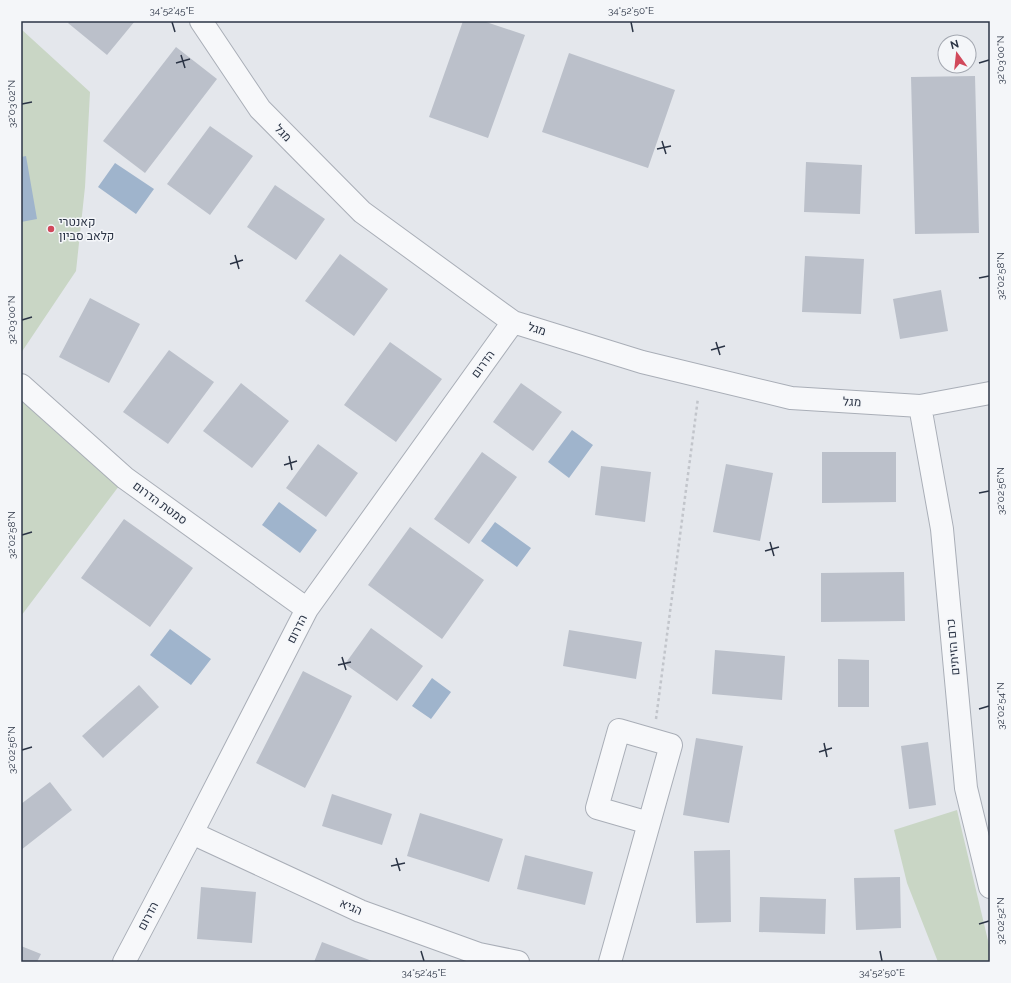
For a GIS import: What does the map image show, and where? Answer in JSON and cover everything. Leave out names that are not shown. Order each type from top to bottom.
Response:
[{"type":"street","name":"מגל","points":[[201,21],[260,109],[362,212],[513,322],[642,362],[791,398],[920,406],[990,393]]},
{"type":"street","name":"הדרום","points":[[124,962],[307,609],[513,322]]},
{"type":"street","name":"סמטת הדרום","points":[[21,385],[125,478],[307,609]]},
{"type":"street","name":"כרם הזיתים","points":[[920,406],[942,529],[966,788],[990,887]]},
{"type":"street","points":[[610,962],[671,745],[619,730],[597,808],[649,823]]},
{"type":"street","name":"הגיא","points":[[192,833],[360,911],[479,954],[518,962]]},
{"type":"path","points":[[653,740],[700,376]]},
{"type":"green space","name":"קאנטרי קלאב סביון","points":[[21,29],[90,92],[85,187],[76,271],[21,353]]},
{"type":"green space","points":[[21,385],[125,478],[21,616]]},
{"type":"green space","points":[[957,810],[990,949],[990,962],[938,962],[907,883],[894,830]]},
{"type":"water","points":[[26,156],[37,219],[21,222],[21,157]]},
{"type":"water","points":[[115,163],[154,189],[136,214],[98,187]]},
{"type":"water","points":[[572,430],[593,445],[569,478],[548,462]]},
{"type":"water","points":[[279,502],[317,530],[300,553],[262,525]]},
{"type":"water","points":[[495,522],[531,548],[517,567],[481,541]]},
{"type":"water","points":[[170,629],[211,659],[191,685],[150,655]]},
{"type":"water","points":[[432,678],[451,692],[431,719],[412,706]]},
{"type":"building","points":[[70,21],[135,21],[107,55],[68,23]]},
{"type":"building","points":[[463,21],[483,21],[525,35],[488,138],[429,117]]},
{"type":"building","points":[[176,47],[217,79],[145,173],[103,141]]},
{"type":"building","points":[[569,53],[675,90],[648,168],[542,132]]},
{"type":"building","points":[[975,76],[979,233],[915,234],[911,77]]},
{"type":"building","points":[[210,126],[253,156],[210,215],[167,184]]},
{"type":"building","points":[[806,162],[862,165],[860,214],[804,212]]},
{"type":"building","points":[[275,185],[325,219],[296,260],[247,227]]},
{"type":"building","points":[[340,254],[388,289],[354,336],[305,301]]},
{"type":"building","points":[[805,256],[864,259],[861,314],[802,312]]},
{"type":"building","points":[[941,290],[948,331],[900,339],[893,299]]},
{"type":"building","points":[[90,298],[140,324],[109,383],[59,357]]},
{"type":"building","points":[[390,342],[442,379],[396,442],[344,405]]},
{"type":"building","points":[[169,350],[214,382],[168,444],[123,412]]},
{"type":"building","points":[[241,383],[289,421],[252,468],[203,431]]},
{"type":"building","points":[[521,383],[562,412],[533,451],[493,422]]},
{"type":"building","points":[[318,444],[358,473],[326,517],[286,488]]},
{"type":"building","points":[[482,452],[517,477],[469,544],[434,519]]},
{"type":"building","points":[[822,452],[896,452],[896,502],[822,503]]},
{"type":"building","points":[[726,464],[773,473],[760,541],[713,532]]},
{"type":"building","points":[[601,466],[651,472],[645,522],[595,515]]},
{"type":"building","points":[[124,519],[193,568],[150,627],[81,578]]},
{"type":"building","points":[[410,527],[484,580],[442,639],[368,585]]},
{"type":"building","points":[[904,572],[905,621],[821,622],[821,573]]},
{"type":"building","points":[[371,628],[423,666],[397,701],[345,664]]},
{"type":"building","points":[[569,630],[642,642],[636,679],[563,666]]},
{"type":"building","points":[[715,650],[785,656],[782,700],[712,694]]},
{"type":"building","points":[[838,659],[869,660],[869,707],[838,707]]},
{"type":"building","points":[[303,671],[352,696],[305,788],[256,763]]},
{"type":"building","points":[[139,685],[159,707],[103,758],[82,736]]},
{"type":"building","points":[[696,738],[743,746],[729,823],[683,815]]},
{"type":"building","points":[[928,742],[936,805],[909,809],[901,746]]},
{"type":"building","points":[[50,782],[72,810],[21,850],[21,804]]},
{"type":"building","points":[[332,794],[392,814],[382,845],[322,826]]},
{"type":"building","points":[[420,813],[503,839],[489,882],[407,856]]},
{"type":"building","points":[[730,850],[731,922],[696,923],[694,851]]},
{"type":"building","points":[[525,855],[593,872],[585,905],[517,889]]},
{"type":"building","points":[[900,877],[901,928],[856,930],[854,878]]},
{"type":"building","points":[[201,887],[256,892],[252,943],[197,939]]},
{"type":"building","points":[[760,897],[826,899],[825,934],[759,932]]},
{"type":"building","points":[[322,942],[372,961],[314,962]]},
{"type":"building","points":[[21,946],[41,954],[37,962],[21,962]]},
{"type":"place","name":"קאנטרי קלאב סביון","points":[[51,229]]}]
